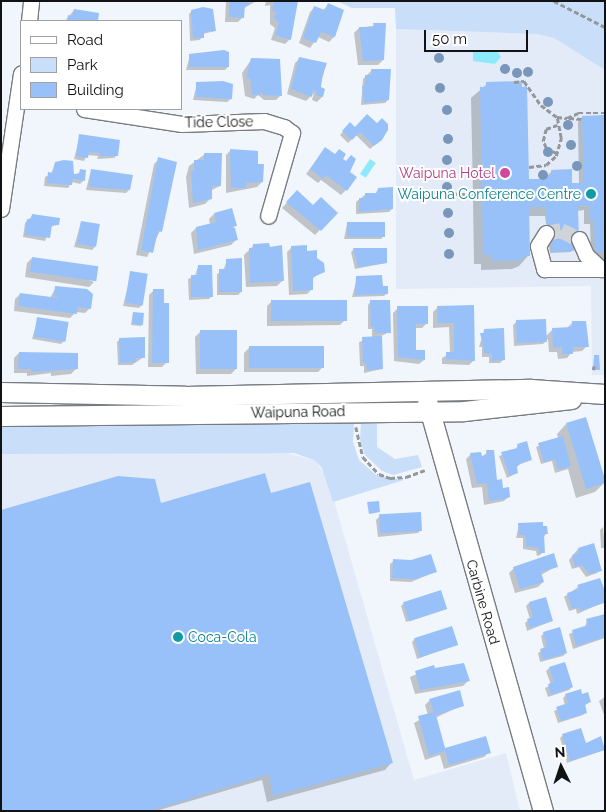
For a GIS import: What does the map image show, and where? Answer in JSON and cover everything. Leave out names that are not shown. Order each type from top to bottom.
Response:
[{"type":"main road","name":"Waipuna Road","points":[[1,416],[424,392],[531,389],[599,394]]},
{"type":"main road","name":"Waipuna Road","points":[[1,392],[203,404],[430,412],[534,405],[599,394]]},
{"type":"main road","name":"Carbine Road","points":[[424,392],[543,811]]},
{"type":"street","points":[[29,20],[32,1]]},
{"type":"street","points":[[1,209],[20,86]]},
{"type":"street","name":"Tide Close","points":[[91,110],[182,124],[274,122],[292,133],[268,216]]},
{"type":"street","points":[[546,233],[538,246],[544,269],[603,269]]},
{"type":"street","points":[[579,239],[586,255],[603,269]]},
{"type":"path","points":[[554,1],[605,28]]},
{"type":"path","points":[[514,82],[524,81],[541,105],[557,117],[582,119]]},
{"type":"path","points":[[567,118],[578,113],[605,113]]},
{"type":"path","points":[[529,167],[546,165],[557,154],[561,138],[557,117]]},
{"type":"path","points":[[557,125],[546,130],[543,141],[546,148],[557,154]]},
{"type":"path","points":[[431,192],[470,195]]},
{"type":"path","points":[[356,423],[363,457],[378,474],[390,478],[406,477],[425,470]]},
{"type":"shaded area","points":[[396,29],[537,34],[554,38],[605,70],[605,375],[592,375],[591,286],[396,289]]},
{"type":"shaded area","name":"Coca-Cola","points":[[282,452],[314,460],[327,476],[414,780],[506,753],[520,811],[1,811],[1,454]]},
{"type":"green space","points":[[337,1],[605,1],[605,70],[554,38],[537,34],[396,29],[395,8],[352,8]]},
{"type":"green space","points":[[1,423],[354,424],[353,442],[359,460],[376,475],[404,480],[333,502],[322,468],[314,460],[294,453],[1,454]]},
{"type":"green space","points":[[361,424],[377,424],[377,447],[395,459],[418,455],[422,467],[393,475],[382,471],[365,455],[360,440]]},
{"type":"water","points":[[473,50],[497,51],[501,57],[495,64],[473,61]]},
{"type":"water","points":[[370,159],[376,163],[366,178],[360,174]]},
{"type":"building","points":[[229,1],[249,1],[249,5],[245,5],[244,18],[229,17]]},
{"type":"building","points":[[274,1],[298,1],[291,40],[275,35],[279,23],[274,18],[276,12],[272,11]]},
{"type":"building","points":[[328,3],[344,10],[335,37],[321,32],[316,43],[303,38],[314,6],[325,10]]},
{"type":"building","points":[[203,7],[213,9],[216,31],[204,32],[204,38],[193,38],[191,10]]},
{"type":"building","points":[[74,9],[99,13],[98,20],[67,20],[68,15],[72,16]]},
{"type":"building","points":[[373,23],[386,23],[384,60],[363,61],[359,27],[374,27]]},
{"type":"building","points":[[224,50],[229,52],[229,67],[189,67],[189,54]]},
{"type":"building","points":[[299,57],[327,63],[322,77],[321,87],[325,89],[323,97],[316,95],[317,91],[313,90],[312,97],[291,89]]},
{"type":"building","points":[[251,58],[280,59],[282,96],[263,95],[260,91],[260,95],[252,95],[250,78],[246,78]]},
{"type":"building","points":[[371,69],[391,69],[389,100],[364,103],[362,86],[365,86],[365,75],[372,75]]},
{"type":"building","points":[[223,81],[233,84],[232,99],[196,97],[196,82]]},
{"type":"building","name":"Waipuna Hotel","points":[[522,81],[522,87],[527,86],[529,179],[546,179],[546,175],[552,176],[551,170],[572,169],[572,183],[584,183],[582,116],[605,115],[605,253],[595,251],[594,220],[589,220],[589,206],[578,206],[579,241],[574,241],[574,251],[551,252],[551,242],[547,242],[546,207],[529,207],[530,256],[523,256],[523,260],[491,261],[491,255],[483,255],[482,197],[470,198],[470,192],[482,191],[480,87],[486,87],[486,82]]},
{"type":"building","points":[[367,114],[377,123],[382,118],[388,124],[388,130],[382,140],[374,146],[360,132],[352,140],[342,131],[350,122],[355,127]]},
{"type":"building","points":[[79,134],[120,140],[118,156],[100,156],[100,153],[89,152],[88,158],[76,156]]},
{"type":"building","points":[[325,147],[335,154],[339,149],[346,154],[343,159],[346,161],[351,155],[356,159],[350,172],[357,177],[347,191],[326,175],[323,179],[310,169]]},
{"type":"building","points":[[230,149],[258,151],[258,164],[264,164],[263,182],[246,183],[246,188],[231,188]]},
{"type":"building","points":[[204,153],[222,153],[221,186],[212,186],[212,199],[193,203],[191,171],[194,171],[194,160],[204,160]]},
{"type":"building","points":[[158,157],[177,162],[162,232],[158,231],[153,253],[141,250]]},
{"type":"building","points":[[73,161],[74,174],[79,174],[80,169],[86,170],[85,181],[73,179],[72,185],[47,183],[48,172],[53,173],[55,162]]},
{"type":"building","points":[[91,169],[133,175],[130,190],[89,187]]},
{"type":"building","points":[[393,187],[393,209],[359,212],[359,198],[365,198],[365,193],[378,193],[378,188]]},
{"type":"building","points":[[297,190],[313,205],[321,197],[338,213],[321,231],[286,202]]},
{"type":"building","points":[[232,208],[237,226],[231,227],[235,228],[238,240],[198,250],[196,227],[216,222],[214,213]]},
{"type":"building","points":[[32,214],[60,218],[59,225],[52,225],[50,238],[25,235],[27,219],[31,219]]},
{"type":"building","points":[[81,221],[100,224],[96,247],[77,244]]},
{"type":"building","points":[[347,222],[385,222],[385,237],[347,237]]},
{"type":"building","points":[[269,243],[270,247],[282,245],[284,281],[250,283],[249,248],[253,248],[253,244]]},
{"type":"building","points":[[307,245],[307,251],[317,250],[317,258],[324,263],[325,272],[313,277],[313,290],[293,291],[291,246]]},
{"type":"building","points":[[353,248],[387,248],[387,263],[358,267]]},
{"type":"building","points":[[32,257],[98,266],[96,281],[30,272]]},
{"type":"building","points":[[242,258],[242,292],[219,292],[219,269],[226,269],[226,259]]},
{"type":"building","points":[[198,265],[212,265],[213,297],[191,297],[191,275],[198,275]]},
{"type":"building","points":[[130,271],[148,274],[143,305],[125,303]]},
{"type":"building","points":[[382,275],[383,286],[388,286],[388,294],[355,295],[356,276]]},
{"type":"building","points":[[55,286],[87,289],[93,294],[91,309],[77,307],[77,314],[18,306],[20,293],[59,298],[54,295]]},
{"type":"building","points":[[153,289],[164,289],[164,303],[169,303],[169,363],[152,363]]},
{"type":"building","points":[[271,300],[347,300],[347,321],[271,321]]},
{"type":"building","points":[[370,300],[390,300],[391,333],[375,333],[374,327],[371,327]]},
{"type":"building","points":[[474,305],[475,361],[446,359],[446,352],[454,352],[454,323],[438,323],[437,306]]},
{"type":"building","points":[[397,306],[428,306],[428,324],[416,324],[416,350],[425,350],[425,360],[398,357]]},
{"type":"building","points":[[133,312],[144,313],[143,325],[132,324]]},
{"type":"building","points":[[37,317],[69,322],[65,342],[34,337]]},
{"type":"building","points":[[546,319],[547,342],[517,343],[516,320]]},
{"type":"building","points":[[572,321],[586,321],[589,347],[573,347],[573,354],[562,354],[562,347],[553,348],[552,328],[572,327]]},
{"type":"building","points":[[504,328],[505,360],[492,361],[492,354],[485,354],[480,333],[484,333],[484,329]]},
{"type":"building","points":[[200,330],[237,330],[237,369],[200,369]]},
{"type":"building","points":[[382,336],[383,369],[367,370],[366,363],[363,363],[362,337]]},
{"type":"building","points":[[145,337],[145,358],[136,358],[136,362],[120,363],[119,338]]},
{"type":"building","points":[[249,346],[324,346],[324,368],[249,368]]},
{"type":"building","points":[[19,352],[78,353],[78,369],[31,372],[31,369],[18,369]]},
{"type":"building","points":[[594,355],[599,355],[600,370],[594,370]]},
{"type":"building","points":[[586,417],[605,483],[586,489],[566,423]]},
{"type":"building","points":[[563,436],[571,466],[558,470],[555,459],[544,462],[538,443]]},
{"type":"building","points":[[527,441],[532,460],[521,463],[517,467],[518,473],[510,476],[501,452],[518,448],[517,444]]},
{"type":"building","points":[[486,450],[494,450],[497,480],[502,479],[503,488],[509,487],[510,497],[489,501],[487,483],[477,484],[470,453],[481,452],[482,456],[487,455]]},
{"type":"building","name":"Coca-Cola","points":[[265,473],[271,493],[310,482],[393,763],[273,796],[269,774],[149,811],[1,811],[1,510],[118,476],[155,479],[161,503]]},
{"type":"building","points":[[379,501],[380,512],[369,514],[367,502]]},
{"type":"building","points":[[421,512],[422,531],[380,533],[379,514]]},
{"type":"building","points":[[543,522],[543,526],[547,526],[548,534],[544,534],[545,553],[539,553],[539,548],[526,546],[525,535],[519,535],[518,523]]},
{"type":"building","points":[[594,543],[602,571],[589,574],[582,565],[575,567],[572,555],[579,553],[578,548]]},
{"type":"building","points":[[554,553],[558,567],[541,572],[544,582],[520,589],[513,567]]},
{"type":"building","points":[[431,554],[437,572],[415,579],[392,578],[393,559],[411,560]]},
{"type":"building","points":[[600,578],[605,591],[604,603],[580,611],[579,607],[572,609],[567,593],[579,589],[577,585]]},
{"type":"building","points":[[441,590],[447,609],[409,621],[403,602]]},
{"type":"building","points":[[546,597],[553,621],[530,628],[527,619],[533,617],[529,602]]},
{"type":"building","points":[[605,614],[605,637],[576,646],[572,630],[588,625],[586,619]]},
{"type":"building","points":[[452,626],[458,645],[420,657],[414,638]]},
{"type":"building","points":[[560,627],[567,653],[543,660],[540,649],[547,647],[543,632]]},
{"type":"building","points":[[565,662],[573,687],[551,695],[548,684],[554,682],[549,667]]},
{"type":"building","points":[[464,663],[470,681],[420,690],[415,671],[434,665],[435,668]]},
{"type":"building","points":[[581,689],[582,694],[588,692],[591,702],[585,704],[587,713],[561,721],[556,707],[568,703],[565,694]]},
{"type":"building","points":[[460,690],[464,706],[436,715],[445,748],[486,736],[491,753],[449,765],[445,751],[429,756],[418,716],[434,712],[429,699]]},
{"type":"building","points":[[581,728],[586,743],[601,736],[605,750],[570,761],[562,734]]},
{"type":"tunnel","points":[[546,233],[561,230],[579,239]]},
{"type":"place","name":"Waipuna Hotel","points":[[505,173]]},
{"type":"place","name":"Waipuna Conference Centre","points":[[591,194]]},
{"type":"place","name":"Coca-Cola","points":[[178,637]]}]
